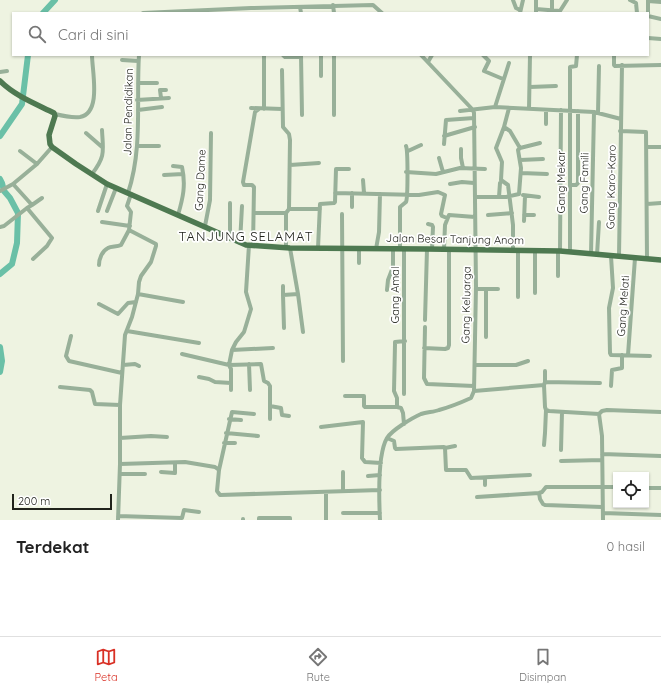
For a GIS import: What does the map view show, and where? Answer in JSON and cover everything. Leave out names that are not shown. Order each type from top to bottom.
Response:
[{"type":"main road","points":[[0,81],[8,88],[55,114],[50,135],[52,147]]},
{"type":"main road","name":"Jalan Besar Tanjung Anom","points":[[52,147],[107,184],[240,243],[288,248],[559,251],[661,260]]},
{"type":"street","points":[[514,0],[516,8],[520,12]]},
{"type":"street","points":[[520,12],[523,0]]},
{"type":"street","points":[[536,0],[536,11],[561,10],[566,0]]},
{"type":"street","points":[[552,0],[552,10]]},
{"type":"street","points":[[630,0],[636,3],[637,12]]},
{"type":"street","points":[[648,12],[648,0],[661,2]]},
{"type":"street","points":[[333,5],[334,12]]},
{"type":"street","points":[[188,12],[242,11],[333,5],[373,5],[381,12]]},
{"type":"street","points":[[300,7],[301,12]]},
{"type":"street","points":[[649,14],[661,19]]},
{"type":"street","points":[[649,38],[661,40]]},
{"type":"street","points":[[55,114],[71,118],[79,117],[87,114],[91,109],[94,99],[92,56]]},
{"type":"street","name":"Jalan Pendidikan","points":[[129,228],[131,212],[127,206],[138,146],[137,100],[139,56]]},
{"type":"street","points":[[262,109],[264,56]]},
{"type":"street","points":[[284,56],[301,56],[302,115]]},
{"type":"street","points":[[321,56],[322,76]]},
{"type":"street","points":[[334,56],[334,115]]},
{"type":"street","points":[[422,56],[473,110]]},
{"type":"street","points":[[428,62],[431,56]]},
{"type":"street","points":[[485,56],[489,62],[484,71],[503,79]]},
{"type":"street","points":[[529,109],[530,56]]},
{"type":"street","name":"Gang Mekar","points":[[570,252],[570,67],[577,65],[577,56]]},
{"type":"street","points":[[614,56],[614,65],[661,65]]},
{"type":"street","points":[[122,60],[138,61]]},
{"type":"street","points":[[494,107],[509,63]]},
{"type":"street","name":"Gang Famili","points":[[594,255],[596,112],[599,66]]},
{"type":"street","name":"Gang Karo-Karo","points":[[619,256],[622,66]]},
{"type":"street","points":[[282,70],[282,127],[290,136],[288,248],[298,294],[303,332]]},
{"type":"street","points":[[0,72],[7,71]]},
{"type":"street","points":[[138,83],[157,83]]},
{"type":"street","points":[[530,87],[556,86]]},
{"type":"street","points":[[160,98],[160,90],[166,90]]},
{"type":"street","points":[[137,100],[169,98]]},
{"type":"street","points":[[138,110],[162,107]]},
{"type":"street","points":[[460,111],[494,107],[561,110],[596,112],[621,119]]},
{"type":"street","points":[[251,108],[282,109]]},
{"type":"street","points":[[509,108],[496,148],[502,165],[501,180],[508,184],[512,213],[518,297]]},
{"type":"street","points":[[231,390],[231,369],[229,365],[232,350],[244,332],[251,308],[246,292],[254,213],[254,186],[244,185],[243,182],[255,112],[262,109]]},
{"type":"street","name":"Gang Keluarga","points":[[473,110],[475,128],[474,183],[476,250],[474,389]]},
{"type":"street","points":[[546,110],[546,124]]},
{"type":"street","points":[[558,276],[561,110]]},
{"type":"street","points":[[570,185],[578,183],[578,111]]},
{"type":"street","points":[[444,144],[446,120],[474,118]]},
{"type":"street","points":[[504,127],[510,130],[520,148],[518,150],[521,173],[519,194]]},
{"type":"street","points":[[444,136],[475,128]]},
{"type":"street","points":[[92,174],[101,161],[102,130]]},
{"type":"street","points":[[620,131],[646,132],[647,258]]},
{"type":"street","points":[[86,133],[102,147]]},
{"type":"street","name":"Gang Dame","points":[[204,226],[210,200],[211,134]]},
{"type":"street","points":[[520,148],[540,143]]},
{"type":"street","points":[[408,194],[406,172],[407,148],[421,145]]},
{"type":"street","points":[[138,146],[159,146]]},
{"type":"street","points":[[2,190],[13,184],[37,164],[52,147]]},
{"type":"street","points":[[646,147],[661,147]]},
{"type":"street","points":[[461,149],[461,158],[464,168]]},
{"type":"street","points":[[20,151],[37,164]]},
{"type":"street","points":[[439,158],[443,172]]},
{"type":"street","points":[[520,160],[543,159]]},
{"type":"street","points":[[290,165],[319,163]]},
{"type":"street","points":[[173,166],[182,167],[183,174],[184,196],[178,215]]},
{"type":"street","points":[[406,172],[436,174],[454,169],[485,168]]},
{"type":"street","points":[[318,248],[320,204],[334,203],[336,193],[336,169],[349,169]]},
{"type":"street","points":[[521,173],[547,174]]},
{"type":"street","points":[[164,175],[183,174]]},
{"type":"street","points":[[363,180],[364,193]]},
{"type":"street","points":[[450,184],[462,182],[474,183]]},
{"type":"street","points":[[499,197],[500,183]]},
{"type":"street","points":[[13,184],[32,205]]},
{"type":"street","points":[[98,210],[107,184]]},
{"type":"street","points":[[107,211],[116,188]]},
{"type":"street","points":[[336,193],[419,195],[438,192],[444,194],[445,199],[441,215],[447,218]]},
{"type":"street","points":[[352,193],[352,207]]},
{"type":"street","points":[[376,248],[379,233],[380,194]]},
{"type":"street","name":"Gang Amal","points":[[404,394],[405,341],[400,207],[406,202],[408,194]]},
{"type":"street","points":[[475,197],[509,197],[519,194],[539,197]]},
{"type":"street","points":[[524,222],[525,196]]},
{"type":"street","points":[[0,226],[4,226],[16,218],[27,208],[42,198]]},
{"type":"street","points":[[230,203],[230,238]]},
{"type":"street","points":[[646,204],[661,203]]},
{"type":"street","points":[[240,243],[242,206]]},
{"type":"street","points":[[27,208],[52,238],[47,246],[33,259]]},
{"type":"street","points":[[254,213],[320,209]]},
{"type":"street","points":[[488,215],[512,213]]},
{"type":"street","points":[[342,214],[343,361]]},
{"type":"street","points":[[424,348],[445,349],[448,348],[449,345],[445,225],[447,218],[450,214],[475,217]]},
{"type":"street","points":[[524,215],[534,215]]},
{"type":"street","points":[[102,222],[129,228],[156,244],[151,262],[141,276],[136,302],[125,335],[120,405],[120,474],[118,518],[182,518],[184,510],[199,512]]},
{"type":"street","points":[[594,255],[599,222]]},
{"type":"street","points":[[425,320],[429,249],[433,228],[432,225],[428,224]]},
{"type":"street","points":[[99,265],[99,260],[106,250],[110,247],[121,245],[129,228]]},
{"type":"street","points":[[359,248],[359,263]]},
{"type":"street","points":[[387,290],[388,280],[393,268],[393,249]]},
{"type":"street","points":[[535,251],[535,293]]},
{"type":"street","points":[[611,256],[613,288],[608,308],[610,353],[611,355],[650,356]]},
{"type":"street","name":"Gang Melati","points":[[628,355],[635,258]]},
{"type":"street","points":[[283,286],[284,328]]},
{"type":"street","points":[[476,289],[498,289]]},
{"type":"street","points":[[486,289],[486,337]]},
{"type":"street","points":[[138,294],[183,302]]},
{"type":"street","points":[[283,295],[298,294]]},
{"type":"street","points":[[99,304],[118,314],[128,303],[136,302]]},
{"type":"street","points":[[425,327],[424,379],[427,384],[474,389],[545,383],[600,383]]},
{"type":"street","points":[[127,331],[199,343]]},
{"type":"street","points":[[71,336],[66,356],[69,362],[122,373]]},
{"type":"street","points":[[397,407],[397,398],[394,391],[395,344],[396,342],[405,341]]},
{"type":"street","points":[[232,350],[273,348]]},
{"type":"street","points":[[182,354],[229,365],[260,364],[262,366],[264,381],[270,386],[270,419]]},
{"type":"street","points":[[611,386],[612,370],[622,368],[622,355]]},
{"type":"street","points":[[474,365],[516,365],[528,361]]},
{"type":"street","points":[[123,365],[135,364],[139,366]]},
{"type":"street","points":[[250,364],[250,390]]},
{"type":"street","points":[[544,445],[546,410],[545,371]]},
{"type":"street","points":[[199,377],[215,382],[231,383]]},
{"type":"street","points":[[60,387],[90,390],[92,392],[95,404],[120,405]]},
{"type":"street","points":[[380,520],[380,475],[382,448],[388,437],[392,432],[422,414],[444,409],[471,398],[474,389]]},
{"type":"street","points":[[345,396],[364,396],[364,406],[366,408],[397,407],[402,410],[404,424]]},
{"type":"street","points":[[270,406],[279,407],[282,415],[290,416]]},
{"type":"street","points":[[546,410],[599,414],[602,411],[607,410],[661,412]]},
{"type":"street","points":[[254,414],[232,411],[219,470],[217,491],[220,495],[380,490]]},
{"type":"street","points":[[561,450],[562,412]]},
{"type":"street","points":[[599,414],[602,454],[603,520]]},
{"type":"street","points":[[230,418],[241,420]]},
{"type":"street","points":[[320,427],[363,422],[362,458],[365,462],[381,463]]},
{"type":"street","points":[[226,433],[258,436]]},
{"type":"street","points":[[120,438],[151,436],[167,437]]},
{"type":"street","points":[[388,437],[394,441],[396,449],[442,446],[445,448],[455,446]]},
{"type":"street","points":[[224,443],[235,444]]},
{"type":"street","points":[[445,448],[446,470],[466,470],[470,477],[478,478],[530,475]]},
{"type":"street","points":[[602,454],[661,456]]},
{"type":"street","points":[[561,461],[602,460]]},
{"type":"street","points":[[120,464],[175,462],[215,467],[219,470]]},
{"type":"street","points":[[161,472],[174,474],[175,462]]},
{"type":"street","points":[[343,472],[343,490]]},
{"type":"street","points":[[120,474],[145,474]]},
{"type":"street","points":[[368,476],[380,475]]},
{"type":"street","points":[[485,478],[485,485]]},
{"type":"street","points":[[477,498],[539,493],[546,487],[613,487]]},
{"type":"street","points":[[649,488],[661,488]]},
{"type":"street","points":[[326,492],[326,520]]},
{"type":"street","points":[[539,493],[540,499],[545,505],[602,507]]},
{"type":"street","points":[[343,513],[380,513]]},
{"type":"street","points":[[603,513],[661,515]]},
{"type":"street","points":[[259,520],[259,518],[290,518],[290,520]]},
{"type":"waterway","points":[[44,12],[55,0]]},
{"type":"waterway","points":[[0,136],[22,104],[28,56]]},
{"type":"waterway","points":[[0,179],[4,191],[10,198],[18,213],[17,243],[12,264],[0,274]]},
{"type":"waterway","points":[[0,347],[2,361],[0,372]]},
{"type":"district","name":"TANJUNG SELAMAT","points":[[246,236]]}]
